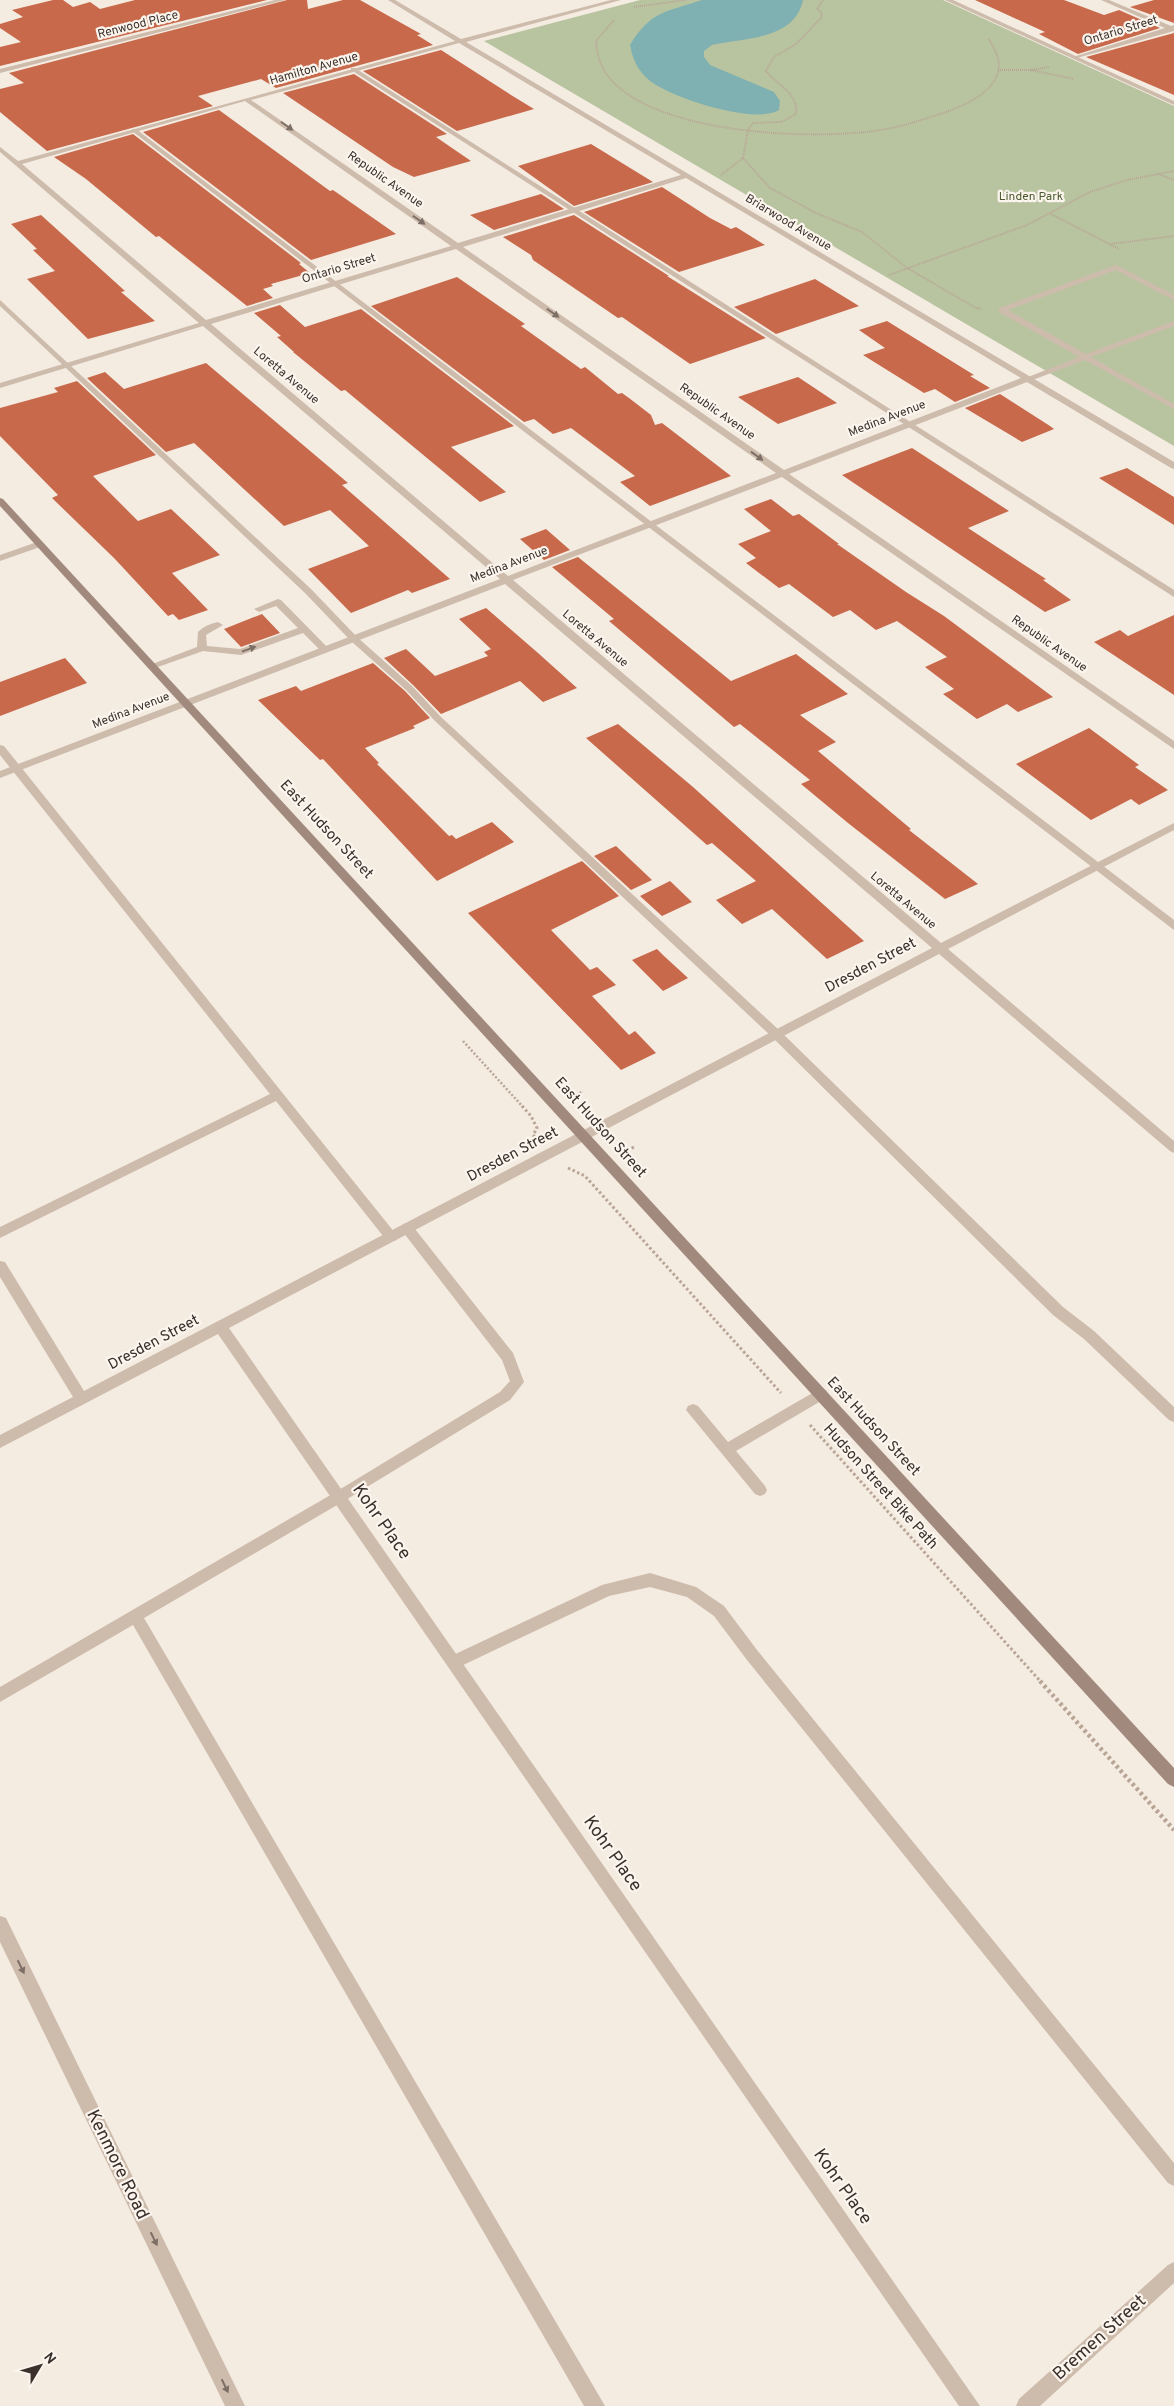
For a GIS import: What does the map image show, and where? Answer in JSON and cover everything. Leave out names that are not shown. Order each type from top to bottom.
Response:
[{"type":"main road","name":"East Hudson Street","points":[[0,501],[1174,1779]]},
{"type":"street","name":"Renwood Place","points":[[0,71],[282,0]]},
{"type":"street","name":"Briarwood Avenue","points":[[391,0],[1174,466]]},
{"type":"street","name":"Hamilton Avenue","points":[[17,163],[353,69],[618,0]]},
{"type":"street","points":[[948,0],[1174,103]]},
{"type":"street","points":[[1104,0],[1173,28]]},
{"type":"street","name":"Ontario Street","points":[[1075,58],[1173,28]]},
{"type":"street","points":[[353,69],[1174,594]]},
{"type":"street","name":"Republic Avenue","points":[[246,99],[1174,746]]},
{"type":"street","points":[[134,130],[1174,926]]},
{"type":"street","name":"Loretta Avenue","points":[[0,149],[1174,1148]]},
{"type":"street","name":"Ontario Street","points":[[0,386],[686,176]]},
{"type":"street","points":[[1002,310],[1116,267],[1174,298]]},
{"type":"street","points":[[0,302],[308,591],[354,639],[409,688],[438,719],[776,1034],[1058,1311],[1089,1335],[1174,1416]]},
{"type":"street","points":[[1002,310],[1174,407]]},
{"type":"street","name":"Medina Avenue","points":[[0,775],[1174,322]]},
{"type":"street","points":[[0,558],[40,544]]},
{"type":"street","points":[[259,609],[278,602],[325,650]]},
{"type":"street","points":[[202,648],[201,634],[206,629],[218,624]]},
{"type":"street","points":[[152,666],[202,648],[240,652],[305,629]]},
{"type":"street","points":[[0,748],[391,1237]]},
{"type":"street","name":"Dresden Street","points":[[0,1442],[1174,826]]},
{"type":"street","points":[[0,1233],[278,1095]]},
{"type":"street","points":[[0,1695],[339,1497],[505,1396],[517,1382],[508,1357],[407,1228]]},
{"type":"street","points":[[0,1266],[82,1400]]},
{"type":"street","name":"Kohr Place","points":[[220,1326],[970,2406]]},
{"type":"street","points":[[726,1450],[820,1394]]},
{"type":"street","points":[[693,1410],[760,1490]]},
{"type":"street","points":[[454,1662],[607,1590],[650,1580],[691,1592],[719,1611],[752,1655],[1174,2177]]},
{"type":"street","points":[[135,1616],[594,2406]]},
{"type":"street","name":"Kenmore Road","points":[[0,1924],[235,2406]]},
{"type":"street","name":"Bremen Street","points":[[1026,2406],[1174,2271]]},
{"type":"path","points":[[629,10],[636,7],[686,0]]},
{"type":"path","points":[[718,176],[725,174],[743,158],[748,130],[753,123],[781,122],[796,114],[798,106],[796,99],[771,79],[766,71],[767,62],[777,53],[798,42],[821,18],[822,13],[817,9],[823,0]]},
{"type":"path","points":[[615,20],[608,25],[596,41],[598,60],[609,78],[629,94],[669,114],[719,126],[748,130],[819,134],[874,131],[909,124],[951,111],[972,100],[990,84],[998,70],[998,54],[986,34]]},
{"type":"path","points":[[998,70],[1031,70],[1082,61]]},
{"type":"path","points":[[743,158],[770,188],[807,209],[862,232],[908,268],[976,308],[1002,310]]},
{"type":"path","points":[[889,275],[1027,226],[1090,192],[1127,180],[1174,171]]},
{"type":"path","points":[[1157,174],[1174,180]]},
{"type":"path","points":[[1051,214],[1125,253]]},
{"type":"path","points":[[1109,244],[1174,236]]},
{"type":"path","points":[[576,1095],[584,1091]]},
{"type":"path","points":[[531,1116],[537,1128],[533,1135]]},
{"type":"path","points":[[627,1150],[634,1146]]},
{"type":"path","name":"Hudson Street Bike Path","points":[[563,1167],[585,1176],[1174,1830]]},
{"type":"green space","name":"Linden Park","points":[[640,0],[943,0],[1174,106],[1174,446],[484,41]]},
{"type":"water","points":[[702,0],[803,0],[798,13],[790,23],[779,30],[766,35],[712,45],[704,51],[704,57],[710,65],[774,92],[780,101],[779,110],[767,114],[752,114],[714,108],[661,88],[650,81],[639,69],[634,60],[630,45],[645,25],[669,10]]},
{"type":"building","points":[[53,0],[63,0],[73,7],[90,2],[100,9],[135,0],[267,0],[0,66],[0,47],[21,42],[0,28],[0,24],[23,17],[12,10]]},
{"type":"building","points":[[287,0],[307,0],[308,9],[343,0],[360,0],[421,34],[417,35],[433,45],[276,88],[261,79],[198,96],[213,106],[47,151],[0,112],[0,89],[24,83],[9,73]]},
{"type":"building","points":[[975,0],[1064,0],[1104,15],[1119,10],[1160,28],[1078,54],[1039,34],[1045,32]]},
{"type":"building","points":[[1154,0],[1174,0],[1174,23],[1130,7]]},
{"type":"building","points":[[1174,33],[1174,95],[1086,57]]},
{"type":"building","points":[[441,50],[534,109],[457,131],[363,71]]},
{"type":"building","points":[[354,74],[447,134],[436,137],[471,161],[414,177],[393,167],[283,93]]},
{"type":"building","points":[[219,110],[330,191],[333,190],[396,234],[311,260],[143,132]]},
{"type":"building","points":[[133,134],[301,263],[299,264],[310,273],[271,284],[273,286],[263,289],[273,298],[247,306],[159,236],[156,237],[86,179],[54,157]]},
{"type":"building","points":[[591,144],[653,182],[574,206],[518,166]]},
{"type":"building","points":[[662,187],[710,218],[731,229],[736,227],[765,245],[679,272],[584,212]]},
{"type":"building","points":[[541,194],[564,209],[494,230],[470,215]]},
{"type":"building","points":[[41,215],[125,291],[121,292],[155,321],[88,339],[27,279],[55,271],[33,250],[37,249],[11,224]]},
{"type":"building","points":[[574,215],[766,338],[690,364],[622,317],[618,318],[533,260],[531,255],[503,237]]},
{"type":"building","points":[[457,277],[525,324],[521,326],[581,369],[585,367],[618,394],[622,393],[629,398],[651,415],[655,425],[662,423],[731,476],[650,506],[620,482],[635,476],[571,428],[553,434],[534,419],[524,422],[371,306]]},
{"type":"building","points":[[815,279],[859,306],[776,334],[734,307]]},
{"type":"building","points":[[280,305],[305,327],[361,309],[514,426],[451,447],[506,492],[480,502],[345,390],[341,391],[293,352],[277,337],[281,336],[254,313]]},
{"type":"building","points":[[887,321],[974,375],[970,376],[990,388],[955,402],[935,389],[924,393],[863,355],[885,348],[859,330]]},
{"type":"building","points":[[206,363],[348,483],[342,485],[450,579],[412,593],[408,590],[351,613],[308,569],[369,546],[330,510],[284,526],[194,443],[166,452],[87,378],[105,372],[124,389]]},
{"type":"building","points":[[798,377],[837,403],[778,424],[738,397]]},
{"type":"building","points":[[77,381],[156,455],[93,476],[138,521],[171,509],[220,555],[172,573],[208,610],[179,620],[173,614],[168,616],[114,558],[52,498],[58,495],[0,436],[0,408],[58,392],[54,388]]},
{"type":"building","points":[[1000,394],[1054,429],[1022,442],[965,408]]},
{"type":"building","points":[[912,448],[1009,511],[968,528],[1046,579],[1043,580],[1071,600],[1045,612],[842,475]]},
{"type":"building","points":[[1127,468],[1174,497],[1174,525],[1099,478]]},
{"type":"building","points":[[771,499],[793,516],[799,514],[839,544],[837,544],[944,616],[1053,697],[1018,712],[1007,704],[977,719],[943,694],[954,689],[925,667],[947,657],[897,621],[876,630],[850,610],[833,617],[789,584],[779,588],[746,563],[756,558],[738,544],[771,531],[744,509]]},
{"type":"building","points":[[546,529],[570,550],[544,560],[520,539]]},
{"type":"building","points":[[578,557],[731,681],[796,654],[848,694],[800,715],[836,742],[818,751],[911,829],[909,830],[978,884],[945,899],[848,823],[801,784],[810,780],[740,724],[734,727],[609,621],[614,619],[552,567]]},
{"type":"building","points":[[486,608],[577,688],[543,702],[520,681],[441,714],[384,658],[406,649],[435,676],[488,656],[484,652],[491,649],[459,619]]},
{"type":"building","points":[[262,614],[280,633],[241,647],[224,629]]},
{"type":"building","points":[[1174,615],[1174,695],[1094,642],[1120,630],[1128,636]]},
{"type":"building","points":[[65,658],[87,683],[0,716],[0,682]]},
{"type":"building","points":[[373,663],[405,691],[430,718],[413,726],[415,728],[365,748],[379,763],[377,764],[449,836],[452,835],[456,839],[492,822],[514,842],[437,881],[323,759],[320,760],[258,700],[296,686],[301,691]]},
{"type":"building","points":[[618,724],[693,787],[864,941],[827,959],[772,909],[742,924],[716,900],[756,881],[712,843],[707,845],[586,738]]},
{"type":"building","points":[[1089,728],[1139,765],[1135,767],[1168,790],[1139,805],[1131,799],[1091,820],[1016,764]]},
{"type":"building","points":[[616,846],[652,880],[631,890],[594,856]]},
{"type":"building","points":[[582,861],[619,896],[551,930],[590,970],[597,967],[616,985],[592,996],[629,1035],[635,1031],[656,1053],[621,1070],[468,913]]},
{"type":"building","points":[[670,881],[692,902],[662,916],[640,896]]},
{"type":"building","points":[[657,949],[688,978],[663,991],[632,960]]}]
